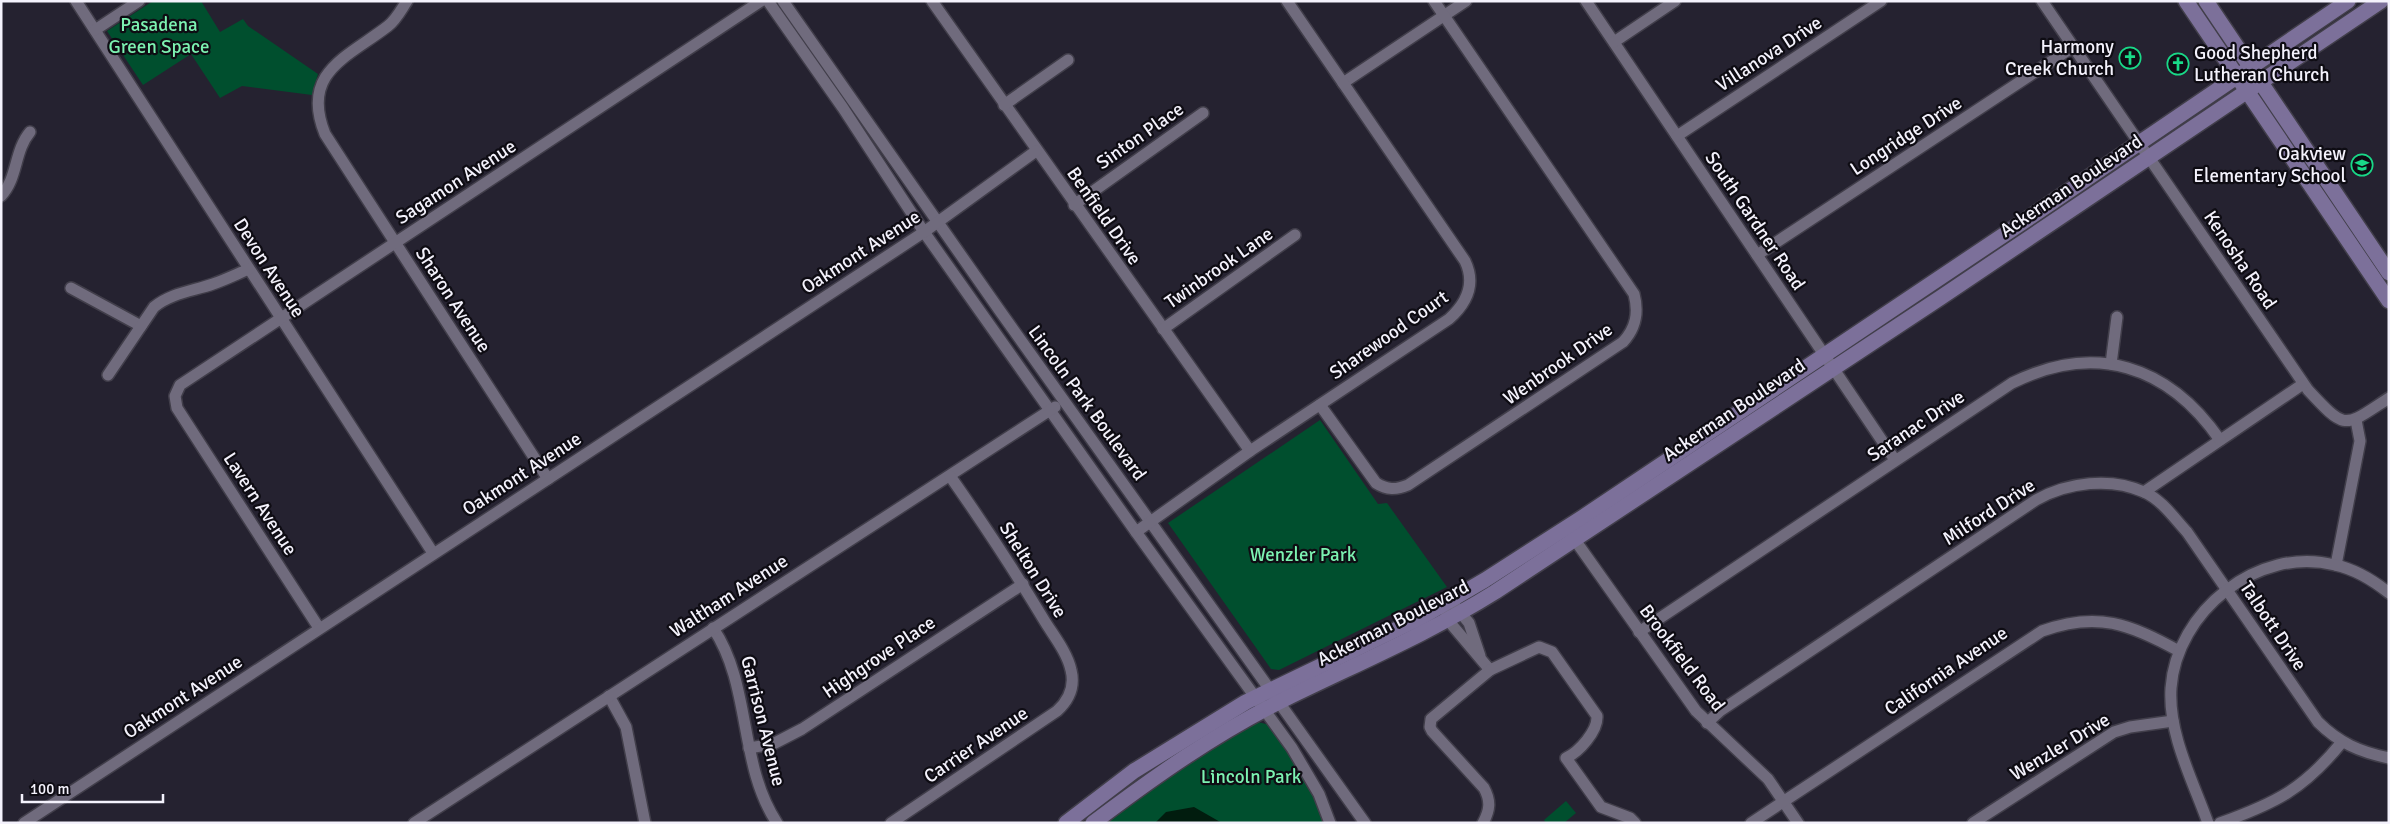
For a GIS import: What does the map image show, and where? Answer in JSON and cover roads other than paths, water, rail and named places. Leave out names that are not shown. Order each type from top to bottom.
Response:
[{"type":"street","name":"Devon Avenue","points":[[76,1],[433,554]]},
{"type":"street","points":[[95,30],[139,1]]},
{"type":"street","name":"Sharon Avenue","points":[[407,1],[390,25],[335,63],[323,80],[318,96],[320,122],[324,134],[548,478]]},
{"type":"street","name":"Sagamon Avenue","points":[[175,396],[180,385],[761,1]]},
{"type":"street","name":"Lincoln Park Boulevard","points":[[768,1],[843,108],[924,232],[1136,532],[1365,823]]},
{"type":"street","name":"Lincoln Park Boulevard","points":[[783,1],[1150,521],[1262,693]]},
{"type":"street","name":"Benfield Drive","points":[[932,1],[1074,205],[1250,451]]},
{"type":"street","name":"Sharewood Court","points":[[1136,532],[1250,451],[1449,319],[1464,304],[1470,287],[1470,276],[1465,261],[1286,1]]},
{"type":"street","name":"Wenbrook Drive","points":[[1320,405],[1376,483],[1385,488],[1400,488],[1408,485],[1623,342],[1634,326],[1636,305],[1634,294],[1434,1]]},
{"type":"street","points":[[1343,83],[1466,1]]},
{"type":"street","name":"South Gardner Road","points":[[1586,1],[1895,460]]},
{"type":"street","points":[[1614,42],[1674,1]]},
{"type":"street","name":"Villanova Drive","points":[[1677,136],[1881,1]]},
{"type":"street","name":"Kenosha Road","points":[[2042,1],[2303,384],[2336,418],[2343,421],[2356,420]]},
{"type":"street","points":[[2186,1],[2389,301]]},
{"type":"street","points":[[2206,1],[2389,273]]},
{"type":"street","name":"Ackerman Boulevard","points":[[1093,823],[1192,752],[1272,706],[1456,616],[1570,534],[1829,361],[2138,144],[2348,1]]},
{"type":"street","name":"Ackerman Boulevard","points":[[1829,361],[1940,298],[2261,82],[2359,7],[2381,1]]},
{"type":"street","name":"Longridge Drive","points":[[1757,255],[2073,47]]},
{"type":"street","points":[[1004,105],[1068,60]]},
{"type":"street","name":"Sinton Place","points":[[1074,205],[1202,113]]},
{"type":"street","points":[[1,196],[10,184],[22,142],[30,132]]},
{"type":"street","name":"Oakmont Avenue","points":[[24,823],[938,223],[1036,151]]},
{"type":"street","name":"Twinbrook Lane","points":[[1163,329],[1295,236]]},
{"type":"street","points":[[108,375],[154,307],[166,299],[215,284],[249,269]]},
{"type":"street","points":[[71,288],[141,326]]},
{"type":"street","points":[[2110,364],[2117,317]]},
{"type":"street","name":"Saranac Drive","points":[[1639,632],[1895,460],[2012,383],[2030,374],[2071,363],[2110,364],[2150,376],[2168,386],[2197,410],[2220,440]]},
{"type":"street","points":[[2144,492],[2303,384]]},
{"type":"street","name":"Lavern Avenue","points":[[175,396],[177,408],[319,628]]},
{"type":"street","points":[[2336,565],[2360,441],[2356,420],[2389,398]]},
{"type":"street","name":"Waltham Avenue","points":[[415,823],[1064,401]]},
{"type":"street","name":"Shelton Drive","points":[[950,476],[996,541],[1068,660],[1072,680],[1071,688]]},
{"type":"street","name":"Milford Drive","points":[[1708,722],[1720,711],[2041,497],[2072,486],[2090,483],[2124,486],[2144,492]]},
{"type":"street","name":"Talbott Drive","points":[[2144,492],[2167,509],[2186,532],[2318,722],[2342,742],[2356,750],[2389,758]]},
{"type":"street","name":"Ackerman Boulevard","points":[[1066,823],[1134,772],[1262,693],[1447,603],[1570,534]]},
{"type":"street","name":"Brookfield Road","points":[[1570,534],[1696,710],[1754,763],[1768,779],[1798,823]]},
{"type":"street","points":[[2208,823],[2173,720],[2171,688],[2179,651],[2195,621],[2208,606],[2227,590],[2247,577],[2278,566],[2297,563],[2336,565],[2367,579],[2389,593]]},
{"type":"street","name":"Highgrove Place","points":[[749,748],[773,744],[802,729],[1022,584]]},
{"type":"street","points":[[1447,603],[1456,616],[1468,646],[1480,656],[1490,670]]},
{"type":"street","name":"California Avenue","points":[[1751,823],[2042,631],[2076,621],[2110,622],[2141,630],[2179,651]]},
{"type":"street","name":"Garrison Avenue","points":[[714,628],[729,656],[757,782],[777,823]]},
{"type":"street","points":[[1483,823],[1490,804],[1484,788],[1432,731],[1431,719],[1490,670],[1539,647],[1552,652],[1597,716],[1596,723],[1580,748],[1566,758],[1601,807],[1630,818],[1635,823]]},
{"type":"street","name":"Carrier Avenue","points":[[891,823],[1057,711],[1068,697],[1071,688]]},
{"type":"street","points":[[609,696],[626,727],[645,823]]},
{"type":"street","name":"Lincoln Park Boulevard","points":[[1272,706],[1306,770],[1330,823]]},
{"type":"street","name":"Wenzler Drive","points":[[1973,823],[2114,732],[2130,727],[2173,720]]},
{"type":"street","points":[[2220,823],[2258,809],[2292,791],[2310,778],[2342,742]]},
{"type":"place","name":"Harmony Creek Church","points":[[2130,58]]},
{"type":"place","name":"Good Shepherd Lutheran Church","points":[[2178,64]]},
{"type":"place","name":"Oakview Elementary School","points":[[2362,165]]},
{"type":"park label","name":"Pasadena Green Space","points":[[159,36]]},
{"type":"park label","name":"Wenzler Park","points":[[1303,555]]},
{"type":"park label","name":"Lincoln Park","points":[[1251,777]]}]
